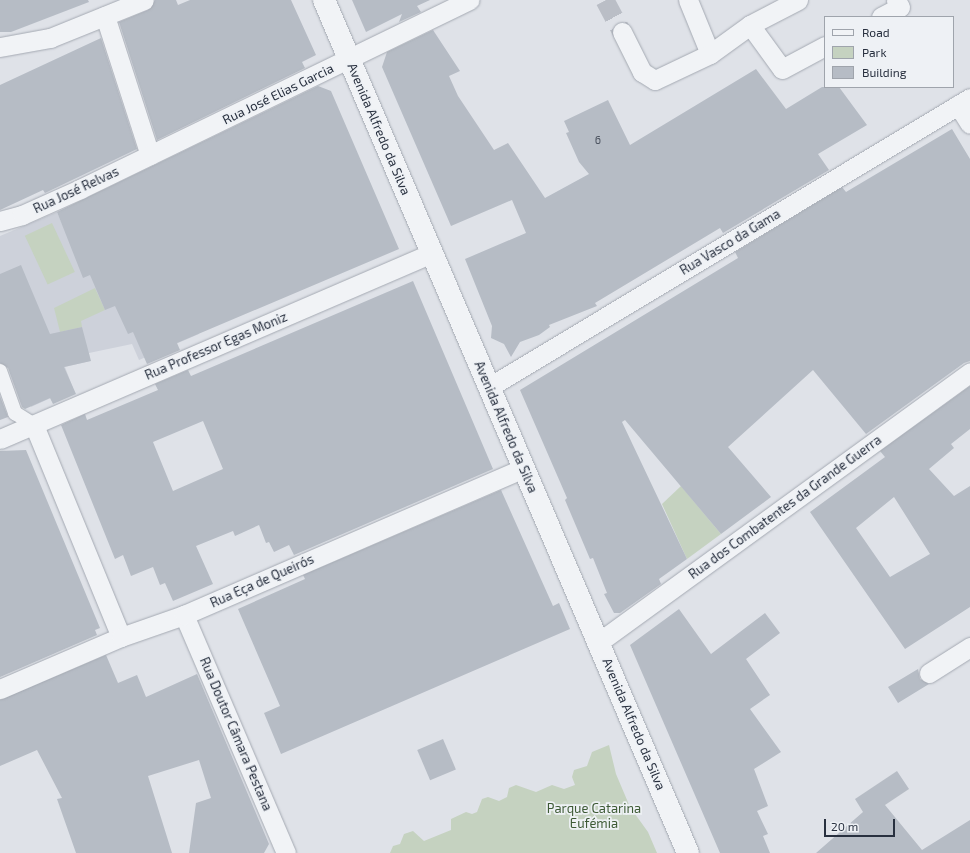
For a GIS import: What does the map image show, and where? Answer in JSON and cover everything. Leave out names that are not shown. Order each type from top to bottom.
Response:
[{"type":"street","points":[[0,47],[50,38],[144,0]]},
{"type":"street","name":"Avenida Alfredo da Silva","points":[[324,0],[688,853]]},
{"type":"street","name":"Rua José Elias Garcia","points":[[150,155],[350,60],[470,0]]},
{"type":"street","points":[[688,0],[710,54]]},
{"type":"street","points":[[622,32],[642,72],[655,80],[710,54],[750,24],[798,0]]},
{"type":"street","points":[[883,16],[900,7],[896,0]]},
{"type":"street","points":[[105,16],[150,155]]},
{"type":"street","points":[[750,24],[782,69],[824,47]]},
{"type":"street","points":[[964,101],[970,124]]},
{"type":"street","name":"Rua Vasco da Gama","points":[[490,387],[964,101]]},
{"type":"street","name":"Rua José Relvas","points":[[0,221],[22,214],[150,155]]},
{"type":"street","name":"Rua Professor Egas Moniz","points":[[0,439],[431,253]]},
{"type":"street","points":[[0,371],[16,413],[34,425],[121,637]]},
{"type":"street","name":"Rua dos Combatentes da Grande Guerra","points":[[599,642],[970,372]]},
{"type":"street","name":"Rua Eça de Queirós","points":[[0,689],[121,637],[184,615],[523,468]]},
{"type":"street","name":"Rua Doutor Câmara Pestana","points":[[184,615],[286,853]]},
{"type":"street","points":[[929,673],[970,647]]},
{"type":"shaded area","points":[[57,212],[73,249],[187,306],[199,334],[139,360],[132,344],[89,353],[90,361],[65,367],[73,388],[31,407],[0,334],[0,236]]},
{"type":"green space","points":[[52,223],[75,272],[48,285],[25,236]]},
{"type":"green space","points":[[95,288],[105,310],[81,321],[82,327],[60,332],[54,308]]},
{"type":"green space","points":[[681,486],[721,534],[687,559],[662,504]]},
{"type":"green space","name":"Parque Catarina Eufémia","points":[[609,745],[616,774],[630,807],[648,832],[657,853],[390,853],[393,846],[400,844],[404,834],[413,831],[424,841],[451,830],[451,819],[466,812],[472,814],[477,812],[482,799],[488,797],[499,801],[507,797],[509,788],[516,785],[536,792],[552,785],[564,789],[575,785],[572,777],[574,770],[587,766],[592,752]]},
{"type":"building","points":[[0,0],[88,0],[89,2],[11,32],[0,32]]},
{"type":"building","points":[[155,0],[176,0],[178,5],[190,0],[291,0],[316,55],[302,62],[305,68],[157,140],[119,22],[148,10]]},
{"type":"building","points":[[352,0],[430,0],[417,6],[421,12],[399,22],[402,14],[366,32]]},
{"type":"building","points":[[433,30],[460,71],[449,76],[458,96],[494,150],[508,143],[545,198],[589,174],[579,162],[566,133],[569,132],[564,121],[608,100],[630,145],[756,69],[786,109],[822,87],[840,88],[867,125],[818,154],[829,170],[723,233],[720,228],[595,303],[597,306],[549,325],[550,327],[539,335],[520,342],[511,357],[504,344],[491,338],[492,326],[465,259],[526,233],[512,200],[451,226],[382,67],[387,52]]},
{"type":"building","points":[[101,38],[137,149],[45,193],[43,190],[0,210],[0,85]]},
{"type":"building","points":[[318,86],[331,91],[399,249],[177,343],[180,350],[147,364],[133,332],[128,334],[115,306],[105,310],[90,275],[83,278],[57,212]]},
{"type":"building","points":[[952,129],[970,159],[970,361],[964,363],[866,434],[813,370],[728,447],[771,497],[721,534],[625,420],[622,422],[687,559],[659,579],[661,584],[620,613],[614,613],[604,594],[607,593],[593,558],[590,559],[565,500],[567,498],[520,390],[738,258],[735,252],[842,187],[846,192]]},
{"type":"building","points":[[21,265],[50,334],[82,327],[91,361],[64,367],[76,394],[53,404],[50,398],[25,409],[22,407],[8,368],[0,363],[0,274]]},
{"type":"building","points":[[413,281],[493,469],[294,555],[289,545],[274,552],[269,542],[266,543],[259,525],[235,536],[233,531],[196,546],[213,584],[173,601],[165,583],[160,585],[153,567],[131,576],[123,555],[115,559],[61,425],[85,414],[87,420],[158,390],[155,384],[188,370],[191,376]],"holes":[[[203,421],[223,469],[173,491],[153,442]]]},
{"type":"building","points":[[970,386],[970,429],[951,444],[954,448],[929,469],[954,496],[970,486],[970,607],[905,649],[810,512],[885,457],[880,451]],"holes":[[[894,497],[930,554],[890,577],[856,528]]]},
{"type":"building","points":[[0,396],[8,417],[0,420]]},
{"type":"building","points":[[26,450],[100,628],[95,630],[97,635],[0,677],[0,451]]},
{"type":"building","points":[[501,490],[553,606],[559,603],[570,629],[281,754],[264,713],[280,706],[238,609],[305,579],[303,575]]},
{"type":"building","points":[[679,609],[711,654],[765,613],[780,633],[746,659],[770,695],[750,709],[781,752],[754,769],[768,806],[757,811],[768,834],[763,836],[770,853],[720,853],[630,645]]},
{"type":"building","points":[[106,655],[118,683],[137,675],[146,697],[197,674],[269,844],[264,853],[189,853],[196,803],[211,798],[199,760],[148,776],[172,853],[76,853],[57,799],[62,798],[37,750],[0,766],[0,700]]},
{"type":"building","points":[[918,669],[920,679],[929,684],[898,703],[888,687]]},
{"type":"building","points":[[443,739],[456,769],[430,780],[417,750]]},
{"type":"building","points":[[897,771],[909,789],[885,805],[922,850],[970,820],[970,853],[816,853],[863,812],[855,799]]},
{"type":"tunnel","points":[[605,0],[622,32]]}]
